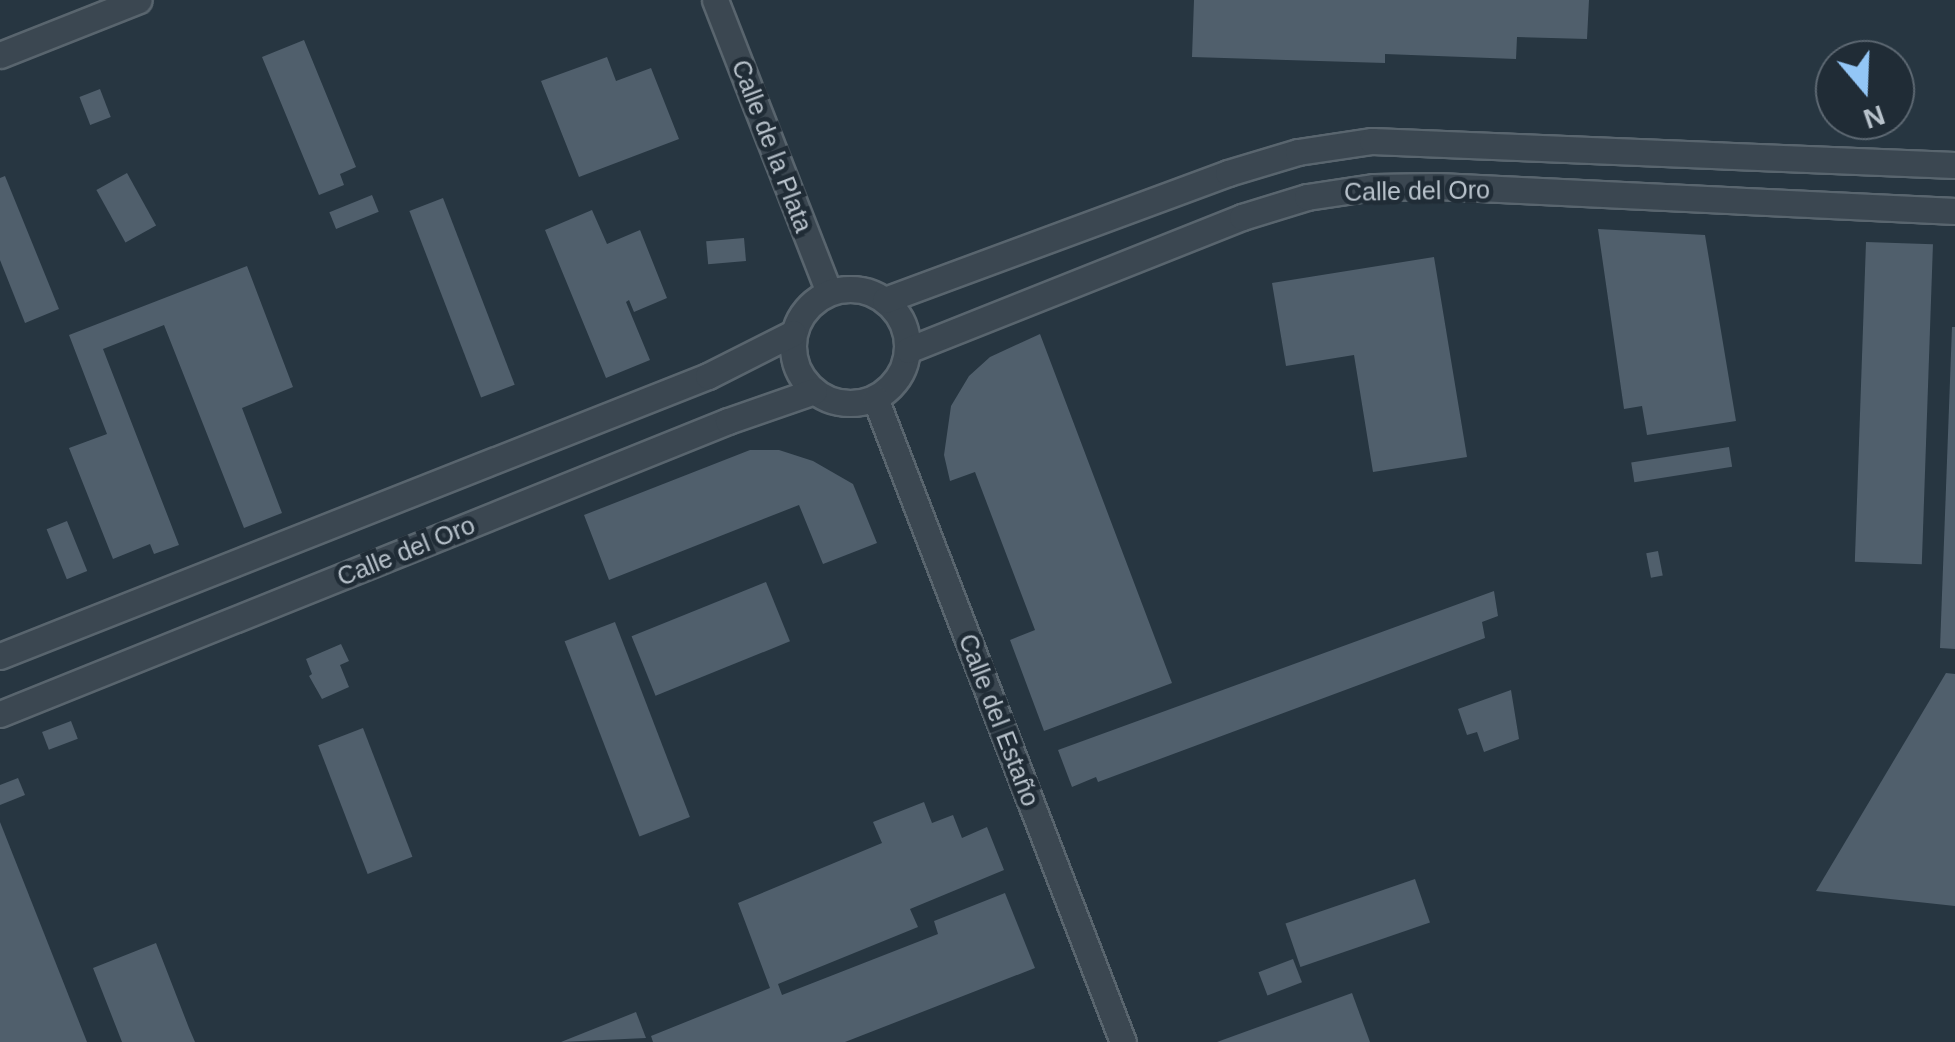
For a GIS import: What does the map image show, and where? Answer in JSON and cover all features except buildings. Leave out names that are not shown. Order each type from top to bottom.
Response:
[{"type":"street","points":[[0,55],[139,0]]},
{"type":"street","name":"Calle de la Plata","points":[[715,0],[829,292]]},
{"type":"street","points":[[886,300],[1228,172],[1298,152],[1372,141],[1955,165]]},
{"type":"street","name":"Calle del Oro","points":[[908,350],[1242,218],[1307,197],[1374,187],[1438,186],[1955,211]]},
{"type":"street","points":[[858,289],[886,300],[903,322],[908,350],[898,379],[875,398],[843,404],[814,391],[795,365],[793,333],[806,308],[829,292],[858,289]]},
{"type":"street","name":"Calle del Oro","points":[[0,656],[708,376],[793,333]]},
{"type":"street","name":"Calle del Oro","points":[[0,714],[728,421],[814,391]]},
{"type":"street","name":"Calle del Estaño","points":[[875,398],[1122,1042]]}]
